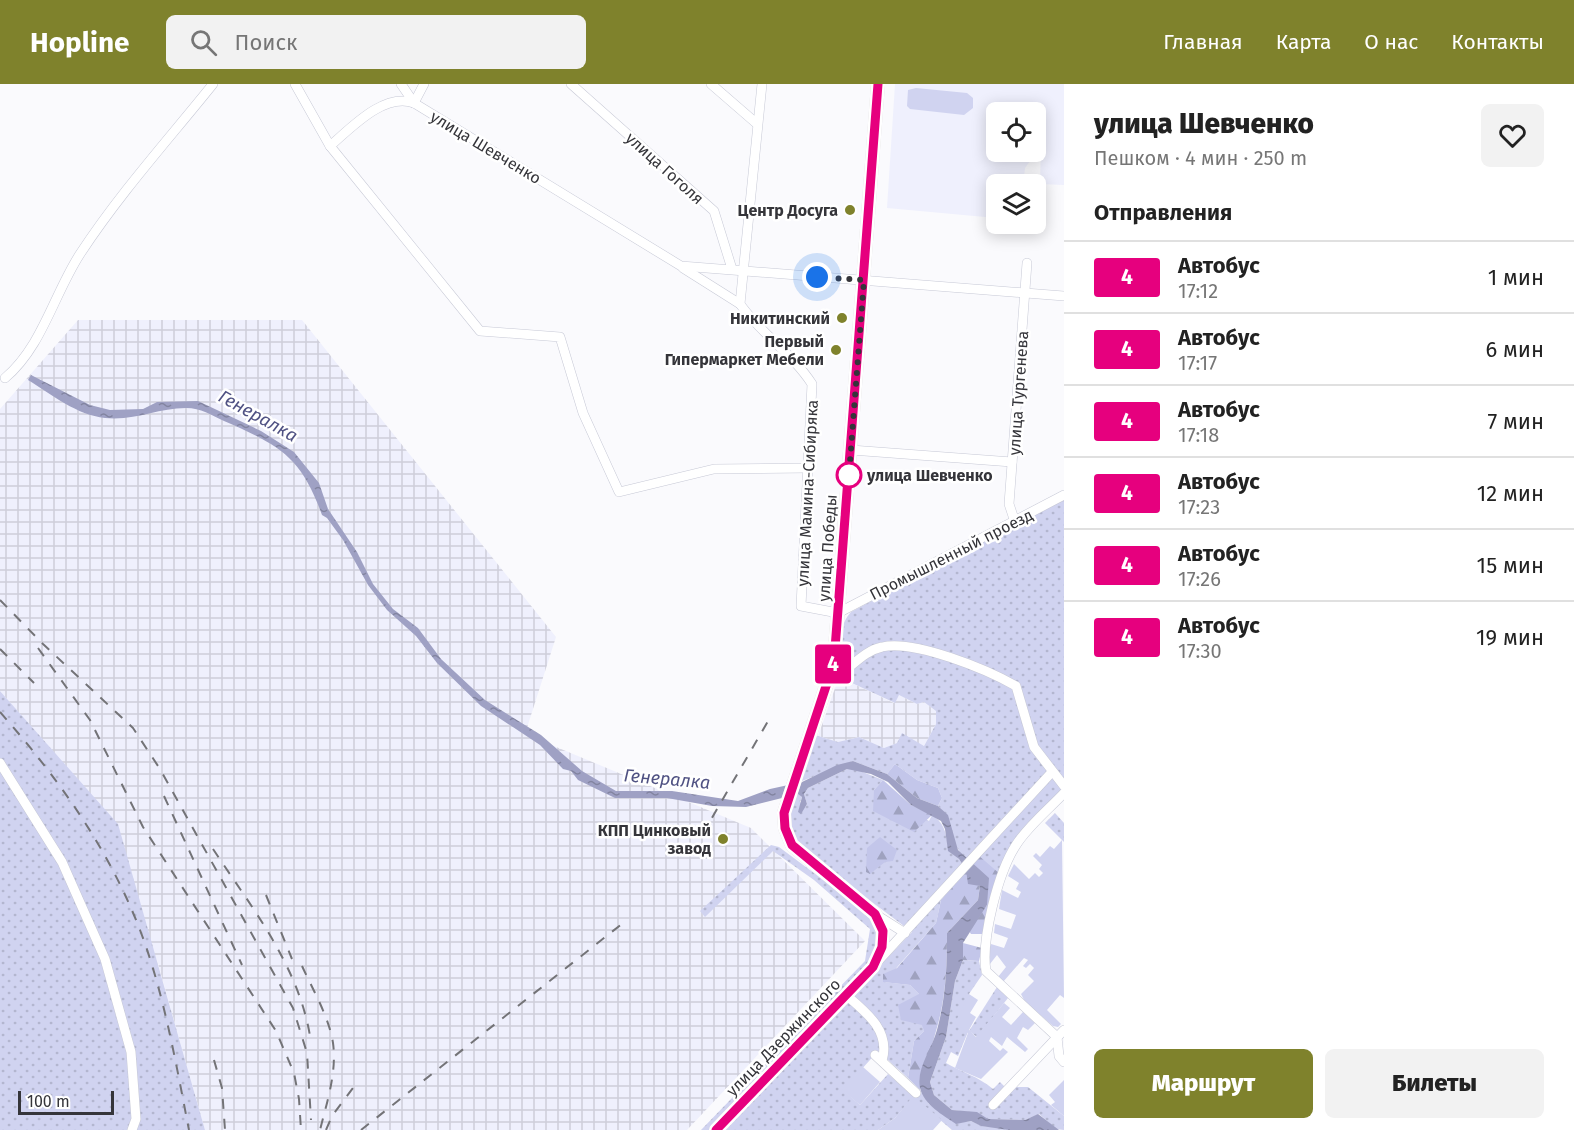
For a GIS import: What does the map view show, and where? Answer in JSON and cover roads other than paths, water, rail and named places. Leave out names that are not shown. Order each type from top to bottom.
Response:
[{"type":"main road","name":"улица Победы","points":[[875,914],[792,845],[785,828],[785,804],[834,662],[878,84]]},
{"type":"main road","points":[[873,967],[882,947],[883,931],[875,914]]},
{"type":"main road","name":"улица Дзержинского","points":[[716,1130],[873,967]]},
{"type":"street","points":[[5,378],[21,365],[67,274],[96,231],[129,185],[213,84]]},
{"type":"street","name":"улица Шевченко","points":[[400,84],[414,103],[681,267],[732,269],[1064,296]]},
{"type":"street","points":[[330,146],[359,121],[387,104],[403,99],[414,103],[424,84]]},
{"type":"street","name":"улица Гоголя","points":[[571,84],[714,211],[732,269]]},
{"type":"street","points":[[711,84],[756,123]]},
{"type":"street","points":[[681,267],[740,304],[756,123],[762,84]]},
{"type":"street","points":[[294,85],[330,146],[480,332],[560,337],[583,413],[619,492],[714,469],[808,468]]},
{"type":"street","name":"улица Тургенева","points":[[1015,522],[1009,504],[1027,263]]},
{"type":"street","name":"улица Мамина-Сибиряка","points":[[740,304],[755,325],[798,363],[812,384],[801,606],[838,613]]},
{"type":"street","points":[[851,450],[1012,462]]},
{"type":"street","name":"Промышленный проезд","points":[[838,613],[1064,495]]},
{"type":"street","points":[[834,662],[847,669],[864,655],[884,646],[916,648],[1001,678],[1016,686],[1034,747],[1064,786]]},
{"type":"street","points":[[0,763],[62,862],[105,959],[131,1052],[136,1119],[139,1130]]},
{"type":"street","points":[[873,967],[959,870],[1052,772]]},
{"type":"street","points":[[1064,793],[1016,844],[999,884],[984,956],[986,971],[1057,1037],[1059,1056],[1064,1062]]},
{"type":"street","points":[[875,914],[905,933]]},
{"type":"street","points":[[846,995],[876,1022],[884,1055],[879,1058],[916,1093]]},
{"type":"street","points":[[993,1105],[1064,1030]]},
{"type":"street","points":[[132,1130],[136,1119]]},
{"type":"water","name":"Генералка","points":[[31,375],[90,405],[110,410],[143,409],[157,402],[198,401],[261,431],[294,452],[319,483],[328,509],[357,552],[373,584],[393,609],[418,628],[441,659],[485,700],[541,735],[582,771],[616,791],[672,791],[738,801],[770,789],[802,782],[837,765],[853,761],[887,774],[917,798],[938,806],[948,815],[958,850],[989,878],[987,905],[963,943],[963,960],[955,981],[946,1037],[930,1082],[934,1095],[952,1110],[977,1112],[988,1119],[1025,1120],[1038,1114],[1059,1130],[1009,1130],[981,1126],[971,1121],[956,1124],[935,1109],[922,1094],[920,1073],[935,1037],[944,994],[947,933],[978,900],[980,886],[968,884],[966,870],[959,859],[948,851],[945,829],[941,821],[911,805],[888,782],[871,774],[847,769],[808,788],[804,794],[807,804],[801,814],[798,812],[802,797],[798,794],[746,807],[712,806],[667,798],[615,798],[578,780],[571,771],[563,769],[540,745],[481,706],[437,663],[416,636],[387,610],[368,585],[343,540],[327,518],[322,515],[306,479],[286,455],[274,446],[210,414],[191,408],[165,410],[127,418],[95,416],[75,409],[46,392],[28,380]]},
{"type":"railway","points":[[0,600],[43,644],[133,728],[160,769],[293,1008],[307,1053],[311,1120]]},
{"type":"railway","points":[[38,648],[90,720],[143,827],[276,1031],[294,1073],[301,1130]]},
{"type":"railway","points":[[0,649],[34,683]]},
{"type":"railway","points":[[0,712],[42,762],[80,815],[113,870],[127,900],[140,930],[156,979],[169,1029],[189,1130]]},
{"type":"railway","points":[[702,835],[771,716]]},
{"type":"railway","points":[[164,796],[242,965]]},
{"type":"railway","points":[[213,849],[258,915],[284,961],[304,1010],[310,1036]]},
{"type":"railway","points":[[266,895],[292,959]]},
{"type":"railway","points":[[361,1130],[623,923]]},
{"type":"railway","points":[[302,966],[324,1014],[333,1043],[334,1065],[320,1130]]},
{"type":"railway","points":[[214,1060],[222,1088],[225,1130]]},
{"type":"railway","points":[[326,1130],[332,1116],[353,1088]]},
{"type":"place","name":"Центр Досуга","points":[[850,210]]},
{"type":"place","name":"Никитинский","points":[[842,318]]},
{"type":"place","name":"Первый Гипермаркет Мебели","points":[[836,350]]},
{"type":"place","name":"улица Шевченко","points":[[849,475]]},
{"type":"place","name":"КПП Цинковый завод","points":[[723,839]]}]
